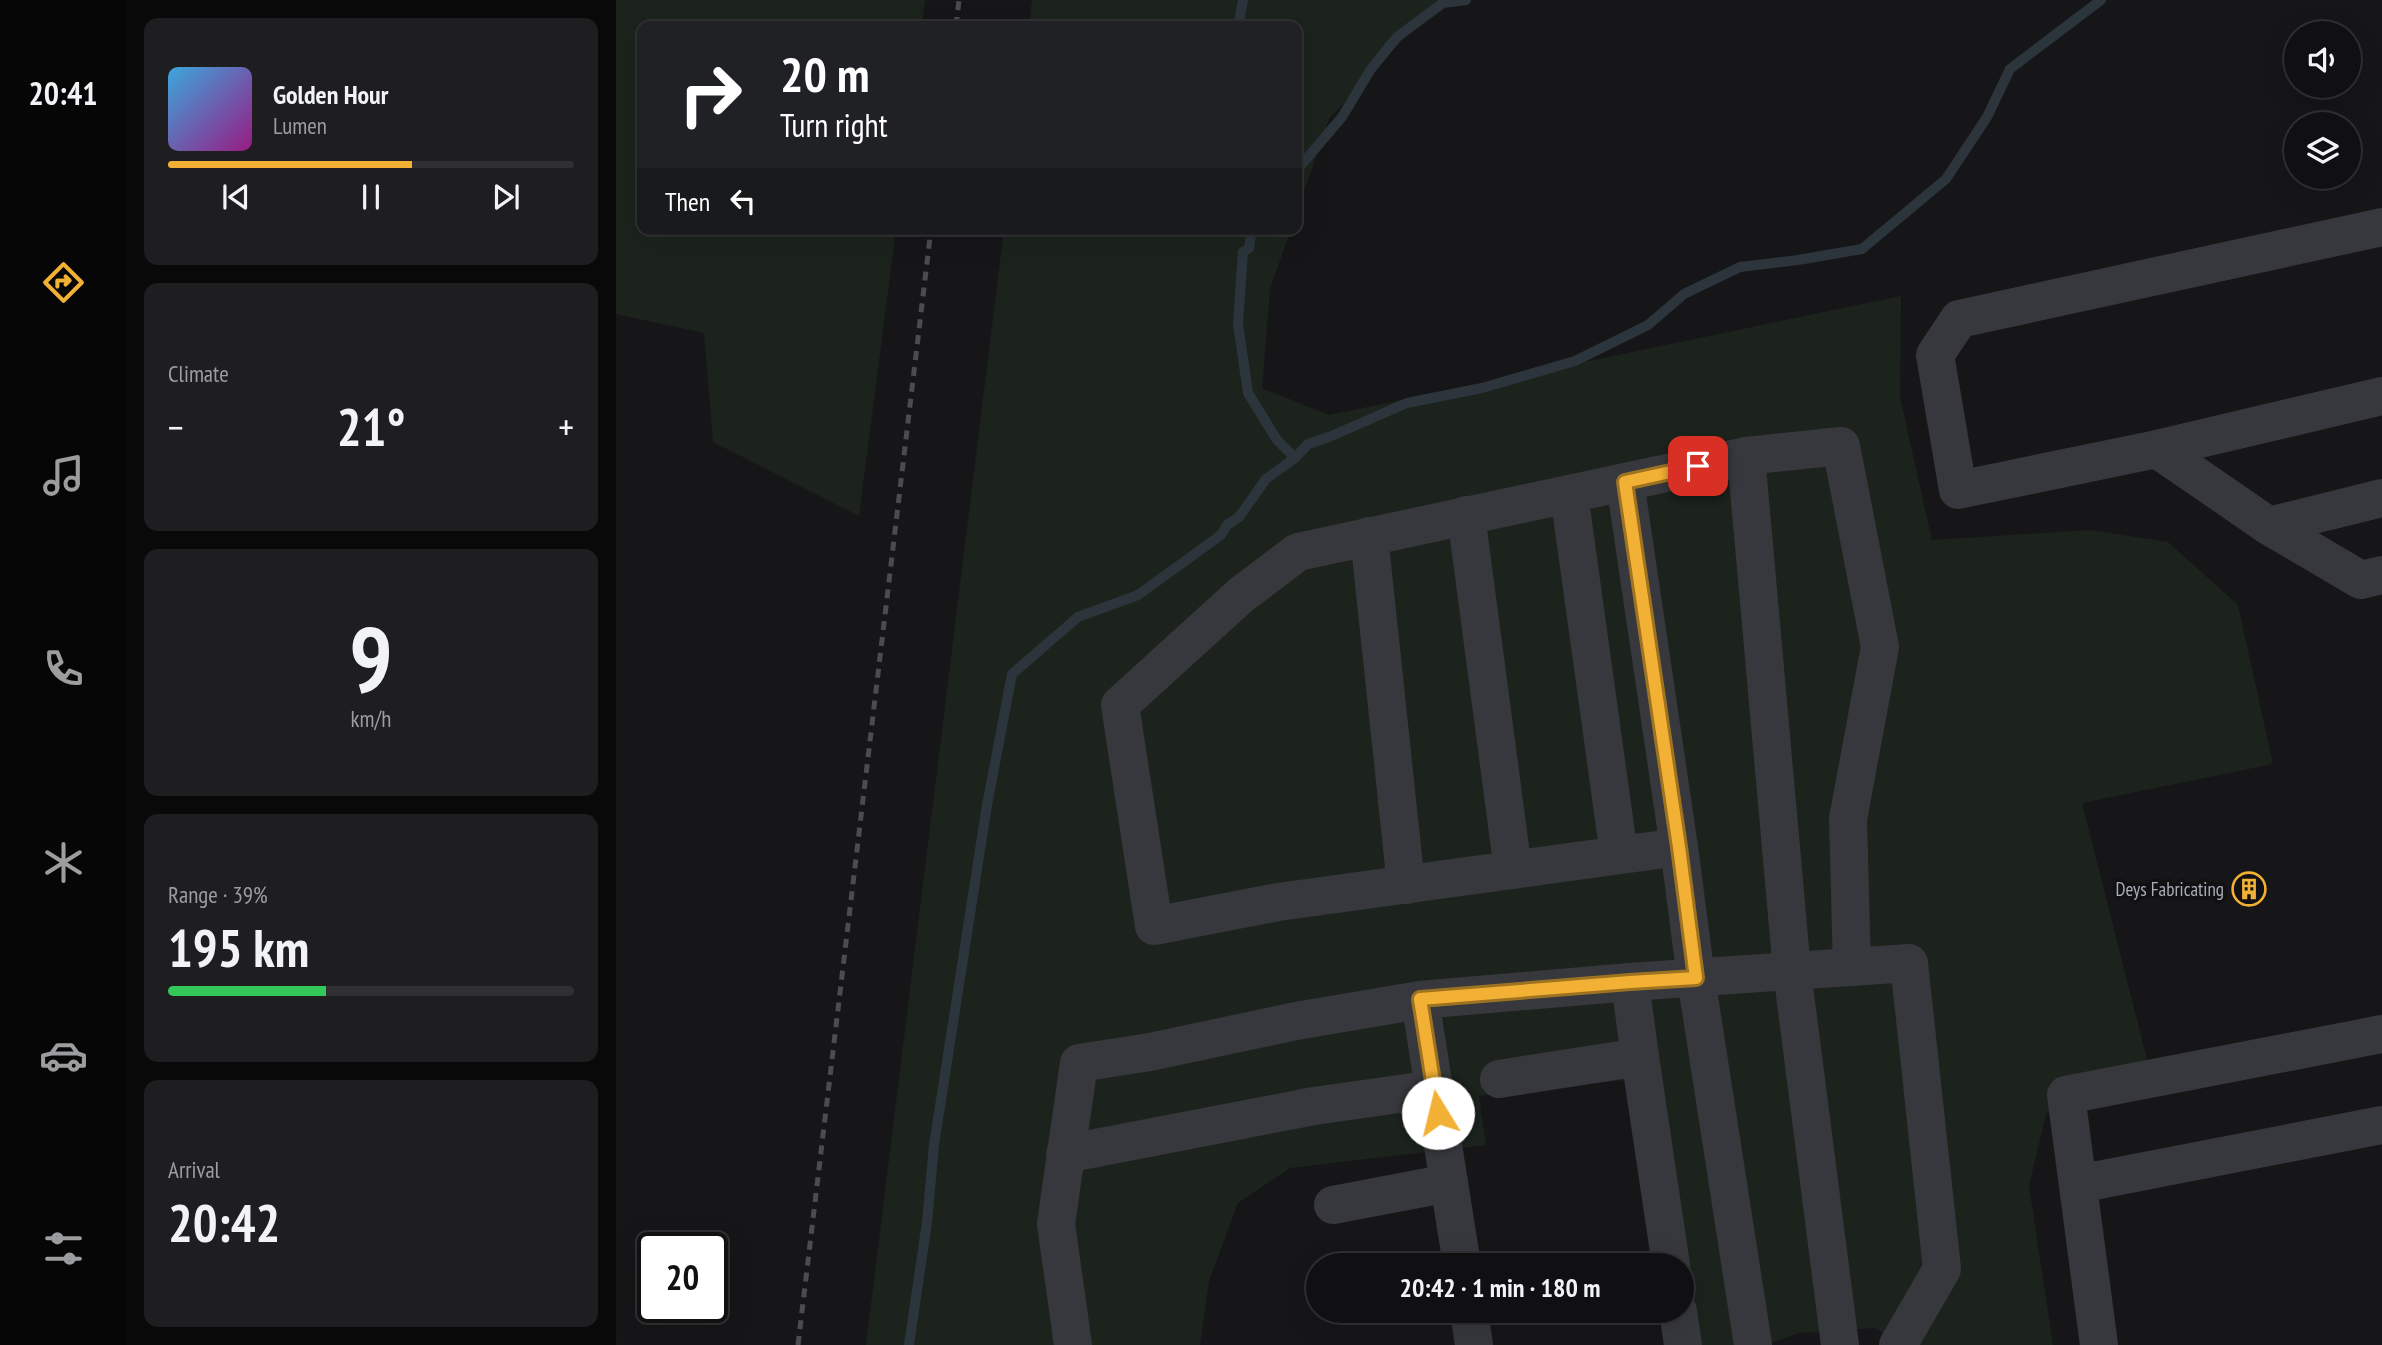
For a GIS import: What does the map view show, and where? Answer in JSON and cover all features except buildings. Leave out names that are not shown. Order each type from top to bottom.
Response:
[{"type":"lane","points":[[2382,228],[1959,319],[1935,355],[1958,490],[2157,449],[2382,396]]},
{"type":"lane","points":[[1679,847],[1278,902],[1154,926],[1120,705],[1241,595],[1298,552],[1746,456],[1841,446],[1880,647],[1848,819],[1852,967]]},
{"type":"lane","points":[[2157,449],[2269,526],[2361,580],[2382,575]]},
{"type":"lane","points":[[1746,456],[1792,971],[1840,1345]]},
{"type":"lane","points":[[1625,482],[1696,978],[1753,1345]]},
{"type":"lane","points":[[1569,494],[1619,855]]},
{"type":"lane","points":[[2269,526],[2382,498]]},
{"type":"lane","points":[[1466,515],[1513,870]]},
{"type":"lane","points":[[1369,536],[1406,885]]},
{"type":"lane","points":[[1073,1345],[1055,1224],[1079,1063],[1150,1052],[1296,1021],[1420,999],[1909,963],[1942,1269],[1898,1345]]},
{"type":"lane","points":[[1630,982],[1669,1253]]},
{"type":"lane","points":[[1420,999],[1460,1253]]},
{"type":"lane","points":[[2099,1345],[2066,1095],[2382,1034]]},
{"type":"lane","points":[[1499,1079],[1640,1057]]},
{"type":"lane","points":[[1065,1154],[1314,1107],[1434,1090]]},
{"type":"lane","points":[[2078,1184],[2382,1125]]},
{"type":"lane","points":[[1333,1205],[1449,1183]]},
{"type":"lane","points":[[1471,1323],[1474,1345]]},
{"type":"lane","points":[[1679,1323],[1682,1345]]},
{"type":"shaded area","points":[[616,0],[925,0],[923,21],[637,21],[637,235],[895,235],[859,516],[713,442],[704,333],[616,314]]},
{"type":"shaded area","points":[[1032,0],[1465,0],[1433,7],[1329,119],[1302,197],[1302,21],[1030,21]]},
{"type":"shaded area","points":[[1003,235],[1289,235],[1270,289],[1262,388],[1329,415],[1901,296],[1900,397],[1932,540],[2091,530],[2168,542],[2238,605],[2273,764],[2082,803],[2148,1063],[2086,1084],[2046,1114],[2029,1186],[2053,1345],[1905,1345],[1875,1328],[1799,1333],[1765,1345],[1681,1345],[1681,1323],[1694,1323],[1694,1253],[1679,1253],[1635,1079],[1479,1096],[1486,1145],[1290,1168],[1238,1203],[1209,1281],[1200,1345],[866,1345]]},
{"type":"waterway","points":[[1239,21],[1243,0]]},
{"type":"waterway","points":[[1302,164],[1342,117],[1371,69],[1397,37],[1443,3],[1466,0]]},
{"type":"waterway","points":[[909,1345],[927,1222],[934,1145],[987,805],[1012,674],[1078,617],[1138,595],[1221,535],[1227,525],[1239,517],[1266,479],[1295,458],[1308,444],[1407,403],[1482,388],[1575,361],[1648,325],[1684,294],[1740,267],[1862,249],[1946,179],[1987,117],[2010,69],[2101,0]]},
{"type":"waterway","points":[[1251,235],[1249,248],[1243,252],[1238,324],[1248,393],[1277,440],[1295,458]]},
{"type":"railway","points":[[957,21],[959,0]]},
{"type":"railway","points":[[798,1345],[930,235]]},
{"type":"place","name":"Deys Fabricating","points":[[2249,889]]},
{"type":"route","points":[[1438,1113],[1420,999],[1696,978],[1625,482],[1698,466]]}]
